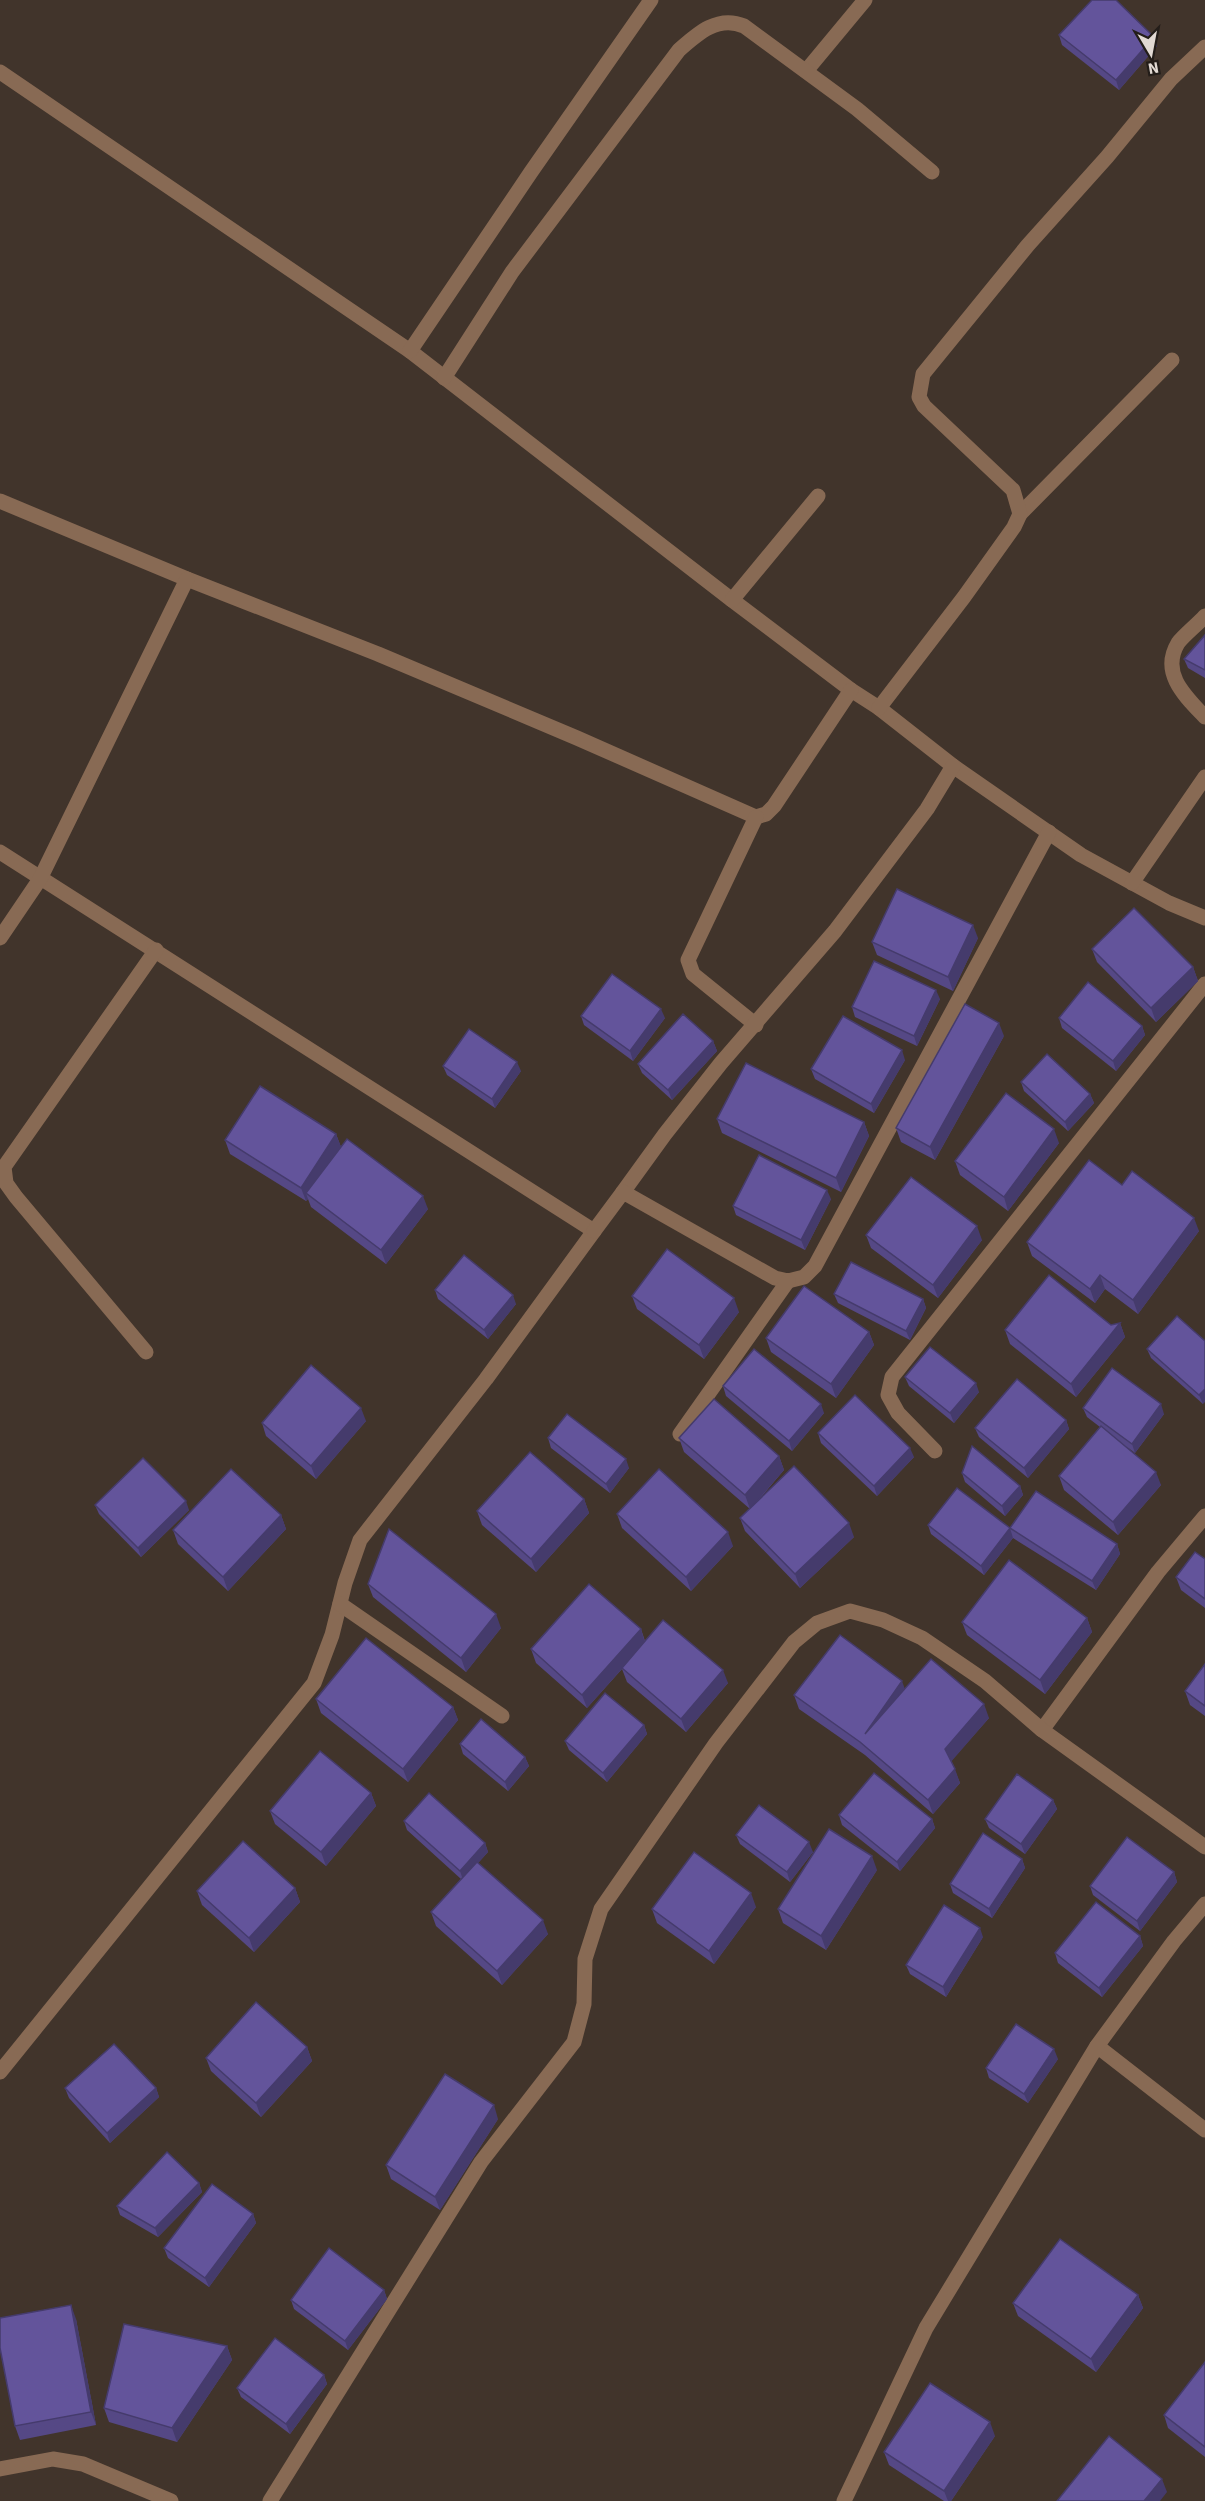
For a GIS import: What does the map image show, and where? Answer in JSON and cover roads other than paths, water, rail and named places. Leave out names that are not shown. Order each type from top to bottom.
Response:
[{"type":"street","points":[[410,351],[651,0]]},
{"type":"street","points":[[806,71],[864,0]]},
{"type":"street","points":[[444,378],[512,272],[679,50],[714,25],[722,22],[735,22],[744,26],[857,109],[932,172]]},
{"type":"street","points":[[1020,514],[1013,490],[924,406],[919,397],[923,374],[1028,245],[1107,157],[1171,79],[1205,47]]},
{"type":"street","points":[[0,72],[410,351],[732,600],[851,690],[879,708],[953,766],[1081,855],[1169,903],[1205,918]]},
{"type":"street","points":[[879,708],[964,597],[1020,514],[1173,360]]},
{"type":"street","points":[[732,600],[818,496]]},
{"type":"street","points":[[0,501],[187,579],[378,654],[756,817],[766,814],[774,806],[851,690]]},
{"type":"street","points":[[0,938],[40,879],[187,579]]},
{"type":"street","points":[[1205,616],[1179,641],[1171,666],[1176,685],[1205,717]]},
{"type":"street","points":[[0,2072],[314,1683],[332,1635],[360,1540],[486,1379],[665,1134],[721,1063],[835,931],[927,809],[953,766]]},
{"type":"street","points":[[1132,883],[1205,777]]},
{"type":"street","points":[[756,817],[688,960],[693,974],[756,1025]]},
{"type":"street","points":[[623,1192],[775,1278],[788,1281],[804,1277],[820,1256],[866,1174],[893,1117],[1049,832]]},
{"type":"street","points":[[0,852],[594,1231]]},
{"type":"street","points":[[146,1352],[16,1197],[6,1183],[4,1167],[156,950]]},
{"type":"street","points":[[935,1451],[898,1413],[888,1395],[892,1377],[1205,984]]},
{"type":"street","points":[[680,1434],[788,1281]]},
{"type":"street","points":[[1042,1730],[1158,1572],[1205,1516]]},
{"type":"street","points":[[340,1604],[502,1716]]},
{"type":"street","points":[[270,2501],[481,2162],[574,2042],[584,2004],[585,1959],[601,1909],[716,1743],[794,1642],[817,1623],[850,1611],[883,1620],[922,1638],[985,1681],[1042,1730],[1205,1847]]},
{"type":"street","points":[[844,2501],[926,2328],[1097,2046],[1174,1941],[1205,1904]]},
{"type":"street","points":[[1097,2046],[1205,2130]]},
{"type":"street","points":[[0,2469],[53,2459],[83,2464],[171,2501]]}]
